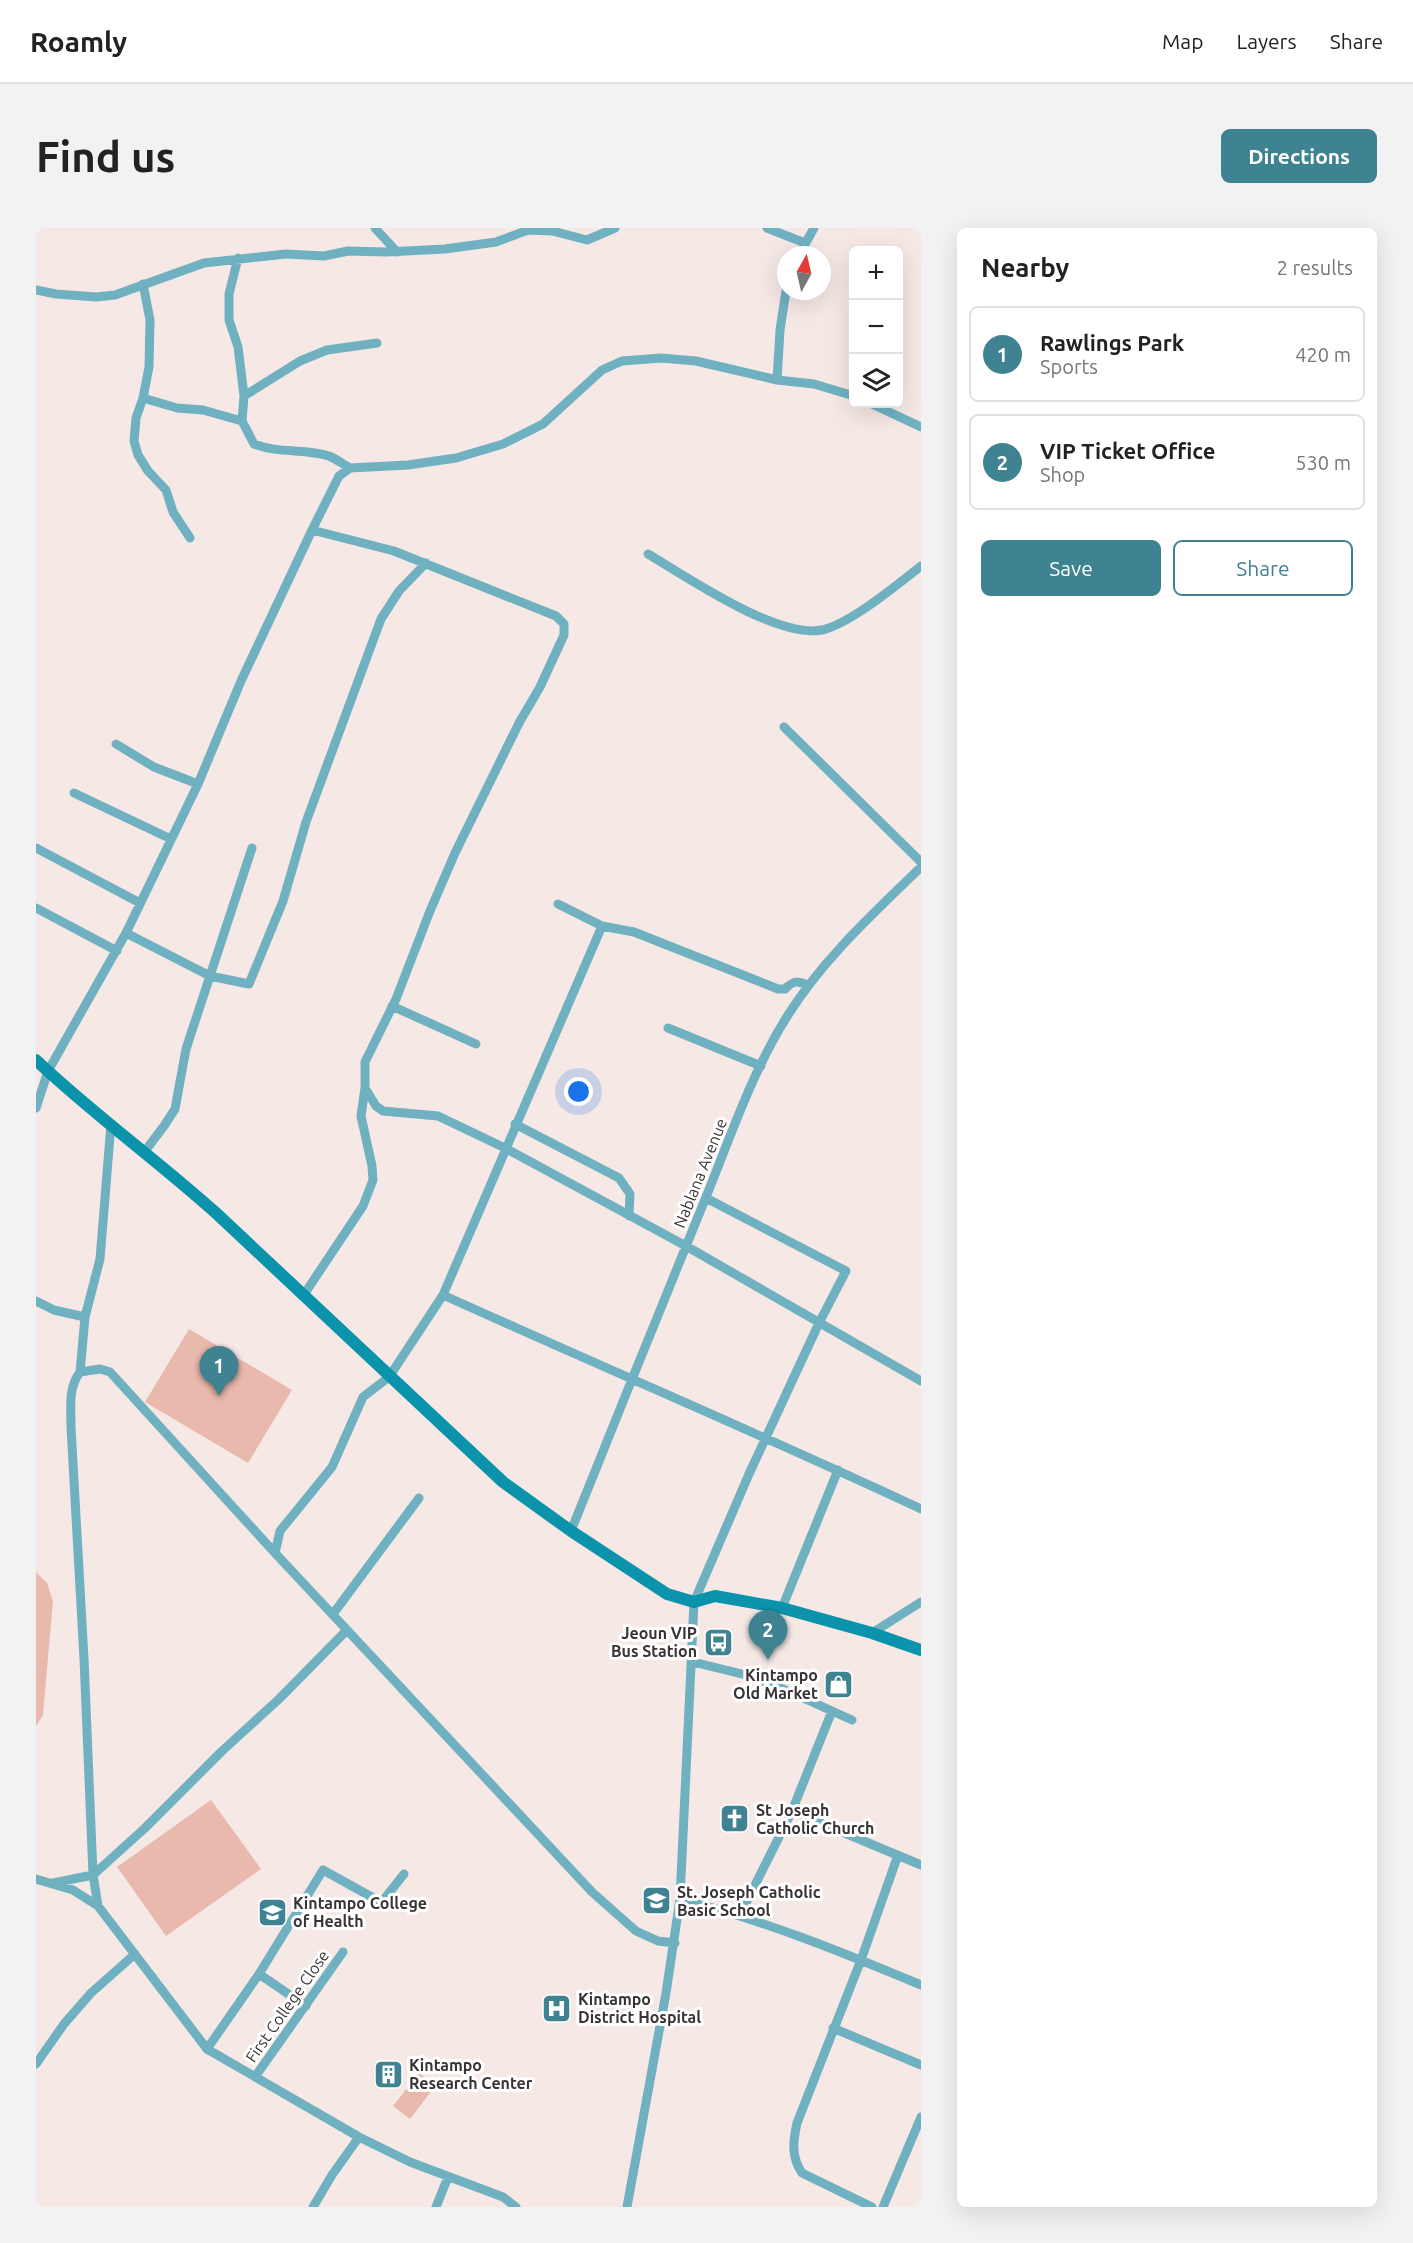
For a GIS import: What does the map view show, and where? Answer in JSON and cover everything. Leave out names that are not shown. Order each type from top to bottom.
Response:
[{"type":"main road","points":[[36,1060],[216,1213],[503,1482],[571,1531],[667,1594],[694,1602],[715,1596],[782,1608],[872,1633],[921,1650]]},
{"type":"street","points":[[375,228],[397,252]]},
{"type":"street","points":[[36,290],[96,297],[115,295],[204,263],[238,258],[286,254],[324,256],[348,251],[397,252],[444,249],[496,242],[528,230],[552,231],[587,240],[615,228]]},
{"type":"street","points":[[767,228],[805,243]]},
{"type":"street","points":[[804,246],[814,228]]},
{"type":"street","points":[[238,258],[229,294],[229,320],[238,347],[244,396],[242,421],[254,444],[267,450],[322,454],[350,468],[408,465],[456,458],[503,444],[543,424],[602,370],[622,361],[661,358],[696,361],[777,380],[814,384],[849,394]]},
{"type":"street","points":[[143,284],[150,320],[148,368],[143,398],[136,418],[134,441],[138,455],[148,471],[166,490],[173,512],[190,538]]},
{"type":"street","points":[[777,380],[785,300]]},
{"type":"street","points":[[244,396],[300,361],[327,350],[377,343]]},
{"type":"street","points":[[143,398],[177,408],[203,410],[242,421]]},
{"type":"street","points":[[881,408],[921,427]]},
{"type":"street","points":[[36,1108],[48,1071],[117,951],[198,784],[241,681],[312,530],[339,476],[350,468]]},
{"type":"street","points":[[303,1296],[363,1206],[369,1192],[372,1166],[361,1116],[365,1088],[365,1062],[392,1006],[455,853],[564,635],[564,624],[555,616],[426,563],[365,542],[312,530]]},
{"type":"street","points":[[648,554],[737,607],[777,623],[807,631],[820,631],[831,627],[871,604],[921,566]]},
{"type":"street","points":[[126,933],[210,976],[249,984],[283,900],[306,822],[381,619],[399,591],[426,563]]},
{"type":"street","points":[[784,727],[921,865]]},
{"type":"street","points":[[116,744],[154,767],[198,784]]},
{"type":"street","points":[[74,793],[171,839]]},
{"type":"street","points":[[36,848],[140,903]]},
{"type":"street","points":[[145,1151],[175,1109],[186,1049],[252,848]]},
{"type":"street","name":"Nablana Avenue","points":[[571,1531],[760,1066],[786,1017],[808,985],[837,950],[921,865]]},
{"type":"street","points":[[558,904],[602,926],[634,932],[778,989],[785,988],[792,981],[808,985]]},
{"type":"street","points":[[36,908],[117,951]]},
{"type":"street","points":[[275,1553],[280,1531],[332,1467],[363,1397],[389,1377],[443,1295],[602,926]]},
{"type":"street","points":[[392,1006],[476,1044]]},
{"type":"street","points":[[668,1028],[760,1066]]},
{"type":"street","points":[[365,1088],[376,1106],[383,1111],[438,1116],[505,1148],[686,1246],[921,1381]]},
{"type":"street","points":[[98,1906],[93,1875],[84,1659],[70,1426],[71,1389],[80,1372],[85,1317],[100,1259],[111,1124]]},
{"type":"street","points":[[515,1124],[618,1178],[630,1194],[629,1216]]},
{"type":"street","points":[[627,2207],[675,1943],[680,1899],[693,1662],[694,1602],[819,1323],[846,1271],[706,1198]]},
{"type":"street","points":[[443,1295],[921,1509]]},
{"type":"street","points":[[36,1301],[54,1310],[85,1317]]},
{"type":"street","points":[[80,1372],[100,1370],[110,1372],[275,1553],[592,1892],[645,1937],[675,1943]]},
{"type":"street","points":[[782,1608],[838,1470]]},
{"type":"street","points":[[333,1614],[419,1498]]},
{"type":"street","points":[[872,1633],[921,1602]]},
{"type":"street","points":[[52,1883],[93,1875],[145,1828],[347,1630]]},
{"type":"street","points":[[693,1662],[746,1675],[852,1720]]},
{"type":"street","points":[[740,1915],[792,1811],[832,1710]]},
{"type":"street","points":[[792,1811],[921,1865]]},
{"type":"street","points":[[872,2207],[802,2173],[794,2158],[794,2140],[797,2123],[861,1960],[898,1855]]},
{"type":"street","points":[[207,2049],[259,1974],[323,1870],[379,1901],[386,1898],[404,1874]]},
{"type":"street","points":[[36,1879],[73,1890],[98,1906],[207,2049],[359,2137],[448,2177],[503,2197],[516,2207]]},
{"type":"street","points":[[680,1899],[740,1915],[921,1985]]},
{"type":"street","name":"First College Close","points":[[255,2078],[343,1952]]},
{"type":"street","points":[[36,2064],[64,2025],[91,1994],[135,1954]]},
{"type":"street","points":[[259,1974],[306,2006]]},
{"type":"street","points":[[833,2028],[921,2065]]},
{"type":"street","points":[[883,2207],[921,2117]]},
{"type":"street","points":[[313,2207],[359,2137]]},
{"type":"street","points":[[436,2207],[448,2177]]},
{"type":"shaded area","points":[[189,1329],[292,1390],[248,1463],[145,1402]]},
{"type":"shaded area","points":[[36,1572],[47,1583],[53,1601],[43,1715],[36,1726]]},
{"type":"shaded area","points":[[211,1800],[261,1869],[166,1936],[117,1867]]},
{"type":"shaded area","points":[[419,2073],[436,2085],[410,2119],[393,2106]]},
{"type":"place","name":"Rawlings Park","points":[[219,1396]]},
{"type":"place","name":"Jeoun VIP Bus Station","points":[[718,1642]]},
{"type":"place","name":"VIP Ticket Office","points":[[768,1660]]},
{"type":"place","name":"Kintampo Old Market","points":[[839,1684]]},
{"type":"place","name":"St Joseph Catholic Church","points":[[735,1819]]},
{"type":"place","name":"St. Joseph Catholic Basic School","points":[[656,1901]]},
{"type":"place","name":"Kintampo College of Health","points":[[272,1912]]},
{"type":"place","name":"Kintampo District Hospital","points":[[557,2008]]},
{"type":"place","name":"Kintampo Research Center","points":[[388,2074]]}]
